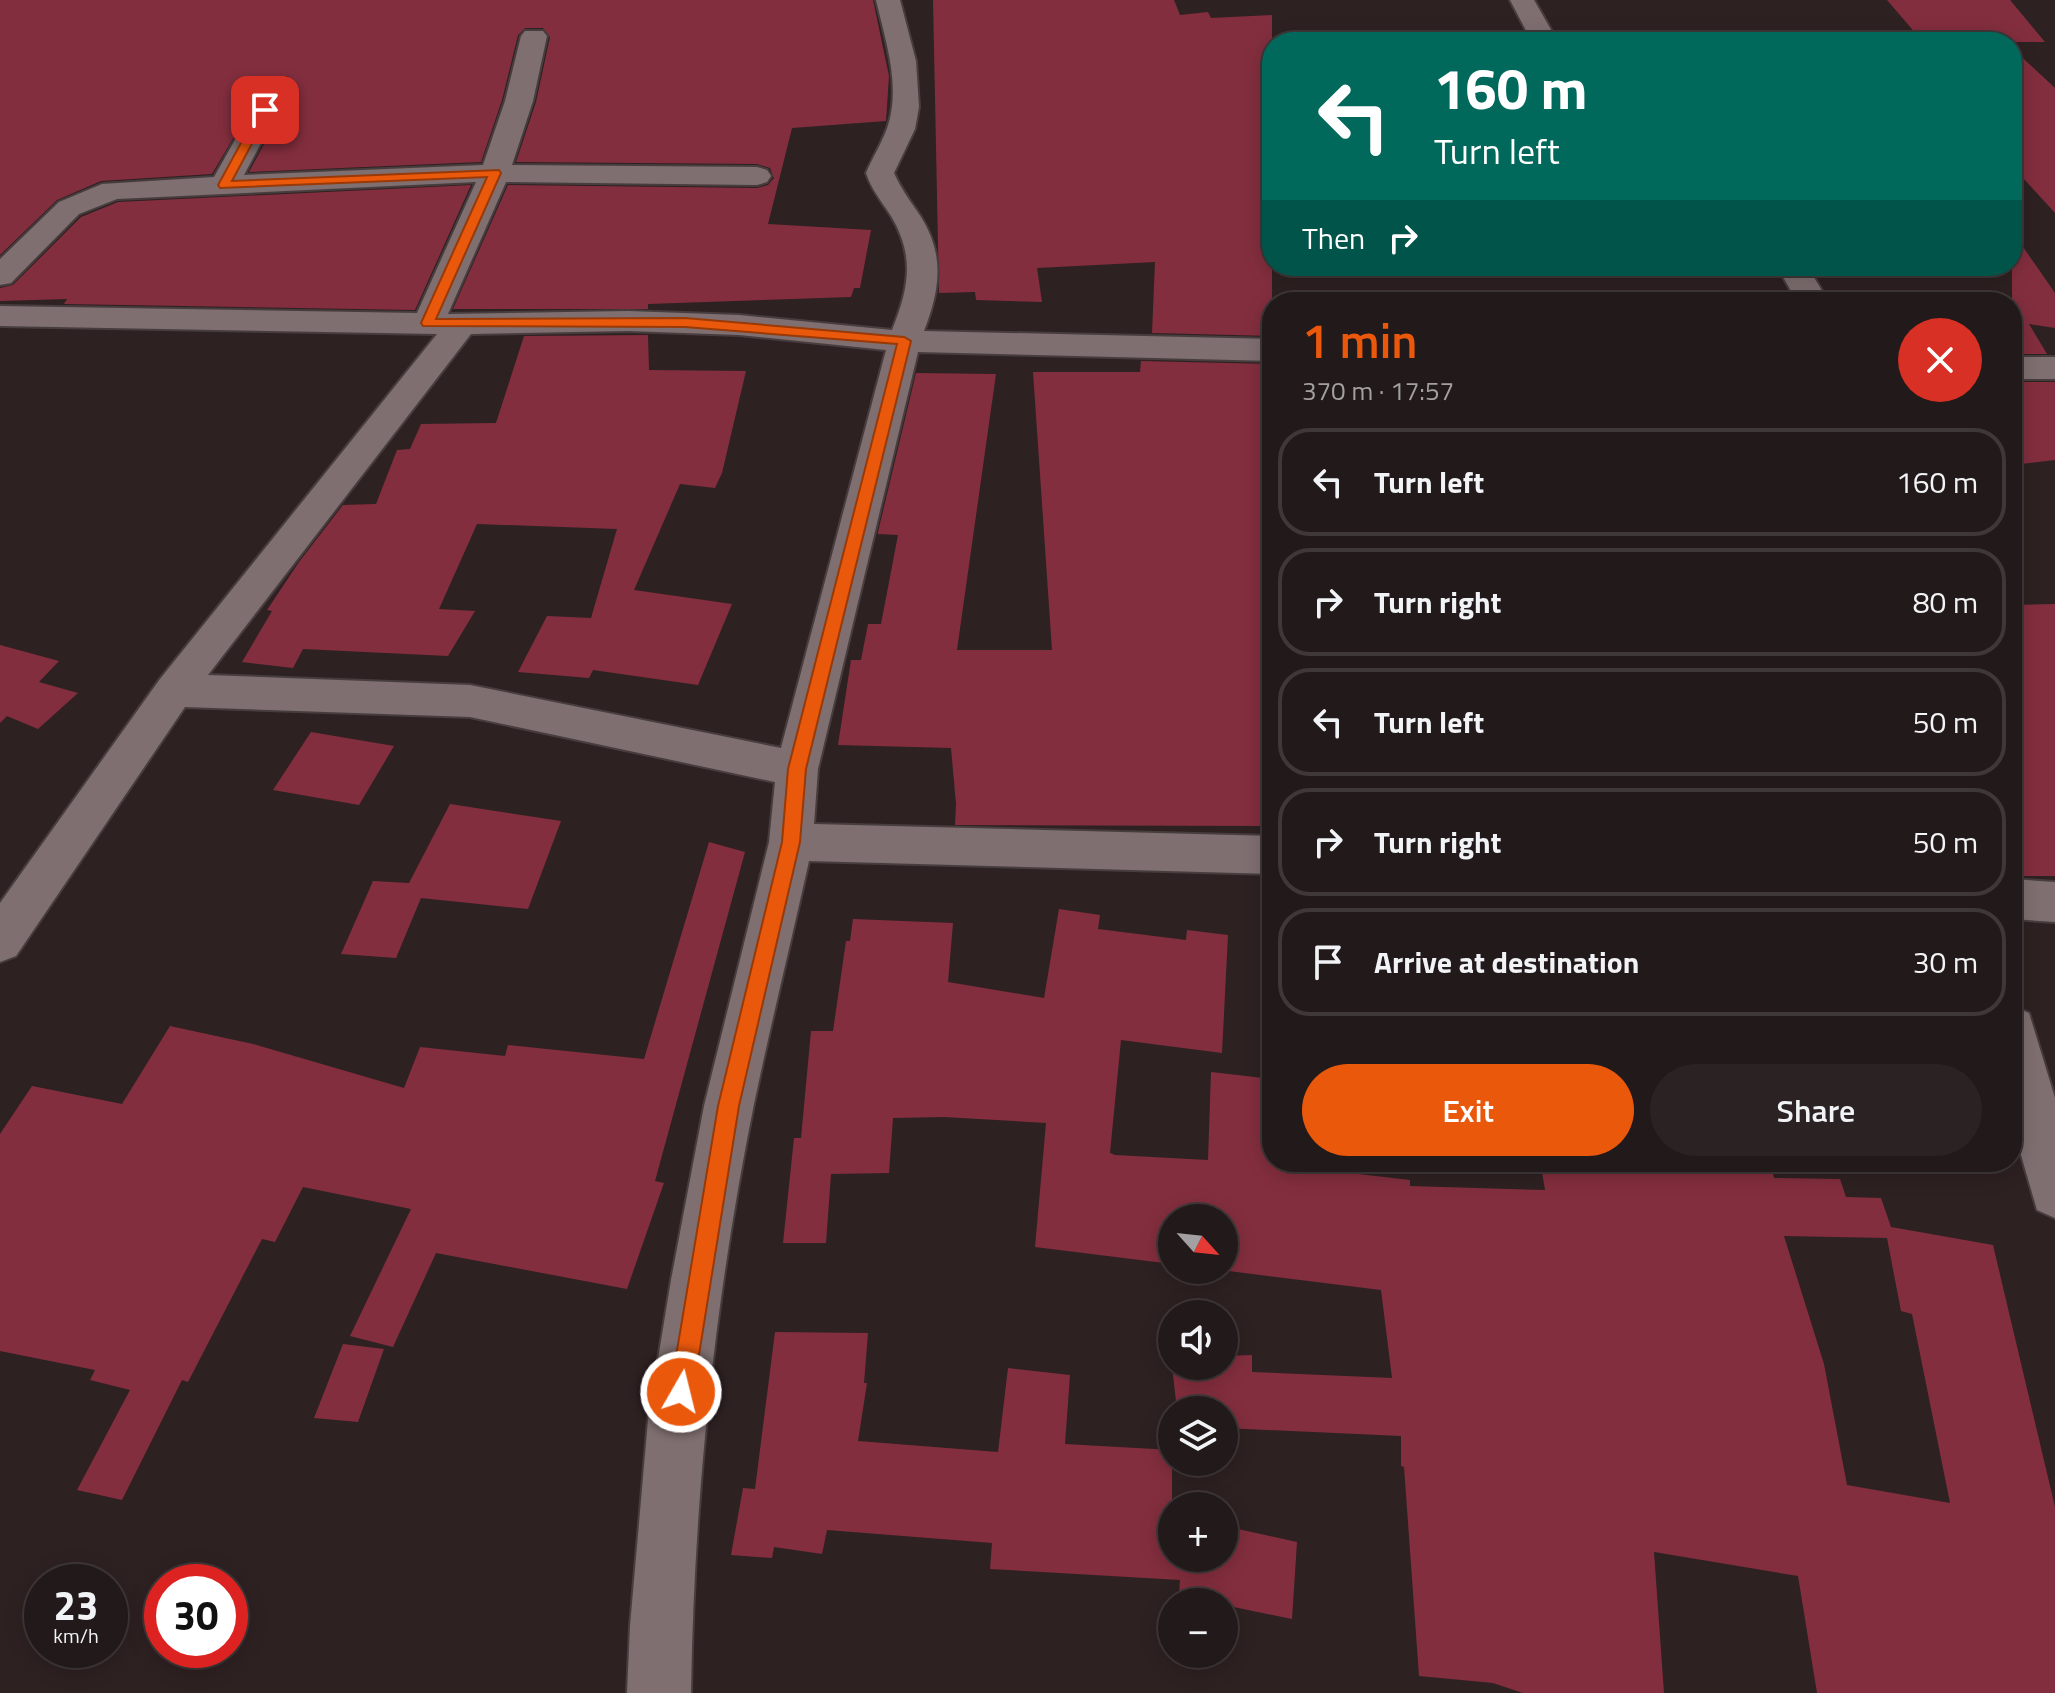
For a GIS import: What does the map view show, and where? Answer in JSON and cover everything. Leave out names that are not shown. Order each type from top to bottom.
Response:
[{"type":"street","points":[[659,1693],[661,1626],[677,1420],[729,1106],[791,842],[797,769],[904,341],[918,304],[926,269],[923,249],[880,173],[902,125],[908,99],[899,37],[888,0]]},
{"type":"street","points":[[1522,0],[1540,32]]},
{"type":"street","points":[[0,941],[174,690],[445,323],[519,101],[534,36]]},
{"type":"street","points":[[224,185],[279,85]]},
{"type":"street","points":[[0,276],[53,222],[90,197],[112,190],[495,173],[757,176]]},
{"type":"street","points":[[0,316],[445,323],[671,322],[904,341],[1262,350]]},
{"type":"street","points":[[2022,368],[2055,368]]},
{"type":"street","points":[[174,690],[470,701],[797,769]]},
{"type":"street","points":[[791,842],[1262,855]]},
{"type":"street","points":[[2022,900],[2055,902]]},
{"type":"street","points":[[2022,1067],[2055,1192]]},
{"type":"building","points":[[0,0],[873,0],[889,76],[886,121],[792,128],[768,224],[871,230],[860,288],[854,288],[851,297],[648,304],[648,309],[453,309],[508,185],[757,188],[768,185],[774,178],[770,168],[757,164],[516,162],[536,102],[550,37],[543,28],[525,28],[518,35],[502,100],[481,162],[249,172],[295,86],[288,76],[270,76],[212,174],[101,181],[57,200],[0,255]]},
{"type":"building","points":[[933,0],[1174,0],[1180,15],[1208,12],[1211,18],[1272,15],[1272,32],[1262,32],[1262,276],[1272,276],[1272,292],[1262,292],[1262,336],[1152,333],[1155,262],[1037,268],[1042,302],[976,300],[975,292],[939,293]]},
{"type":"building","points":[[1887,0],[2010,0],[2045,42],[2022,42],[2022,32],[1914,32]]},
{"type":"building","points":[[2022,57],[2055,88],[2055,213],[2022,177]]},
{"type":"building","points":[[471,185],[415,310],[64,304],[67,299],[0,301],[0,288],[13,285],[81,217],[118,202]]},
{"type":"building","points":[[2022,245],[2055,293],[2055,328],[2029,324],[2047,354],[2022,354],[2022,292],[2012,292],[2012,276],[2022,276]]},
{"type":"building","points":[[648,335],[649,370],[746,371],[722,473],[715,488],[680,484],[634,590],[732,604],[698,685],[593,670],[589,678],[518,672],[547,616],[591,618],[617,529],[477,524],[439,609],[475,611],[448,656],[303,649],[293,668],[242,662],[272,611],[267,610],[299,562],[343,505],[376,504],[397,450],[410,449],[421,424],[496,423],[524,336]]},
{"type":"building","points":[[1141,361],[1262,364],[1262,826],[955,825],[951,748],[838,745],[851,660],[861,660],[868,624],[881,624],[898,535],[878,532],[916,373],[996,374],[957,650],[1052,650],[1033,372],[1140,372]]},
{"type":"building","points":[[2022,382],[2055,382],[2055,460],[2022,464]]},
{"type":"building","points":[[2055,604],[2055,876],[2022,876],[2022,605]]},
{"type":"building","points":[[0,645],[59,661],[39,682],[78,693],[38,729],[7,716],[0,723]]},
{"type":"building","points":[[311,732],[394,746],[359,805],[273,790]]},
{"type":"building","points":[[450,804],[561,821],[528,909],[421,898],[396,958],[341,954],[373,881],[409,883]]},
{"type":"building","points":[[709,842],[745,852],[655,1181],[664,1183],[627,1289],[436,1253],[393,1347],[350,1336],[411,1209],[303,1187],[275,1242],[262,1239],[188,1382],[182,1380],[122,1500],[77,1490],[130,1390],[90,1380],[95,1370],[0,1351],[0,1134],[32,1086],[122,1104],[170,1026],[253,1044],[404,1088],[420,1047],[505,1056],[508,1045],[644,1059]]},
{"type":"building","points":[[1059,909],[1100,915],[1098,929],[1186,940],[1187,930],[1228,935],[1222,1053],[1121,1040],[1110,1153],[1115,1155],[1208,1160],[1211,1072],[1262,1078],[1262,1172],[1341,1172],[1410,1180],[1410,1186],[1545,1190],[1542,1172],[1772,1172],[1774,1178],[1840,1179],[1846,1197],[1881,1198],[1891,1227],[1993,1245],[2055,1507],[2055,1693],[1817,1693],[1798,1576],[1654,1552],[1664,1693],[1523,1693],[1493,1683],[1419,1676],[1401,1436],[1238,1429],[1238,1396],[1175,1396],[1174,1380],[1238,1380],[1238,1356],[1252,1355],[1252,1372],[1392,1378],[1381,1290],[1238,1272],[1238,1204],[1158,1204],[1158,1262],[1035,1247],[1046,1123],[944,1117],[893,1118],[889,1173],[831,1174],[826,1243],[783,1243],[794,1138],[801,1138],[811,1031],[833,1031],[846,941],[850,941],[853,919],[953,923],[948,982],[1044,998]],"holes":[[[1784,1236],[1887,1238],[1901,1311],[1912,1314],[1950,1503],[1847,1485],[1824,1364]]]},
{"type":"building","points":[[775,1332],[868,1333],[864,1383],[867,1383],[858,1441],[998,1452],[1008,1368],[1070,1375],[1065,1444],[1158,1449],[1158,1476],[1172,1476],[1172,1492],[1158,1492],[1158,1572],[1238,1572],[1238,1529],[1297,1542],[1292,1619],[1238,1608],[1238,1588],[1179,1588],[1180,1580],[990,1569],[992,1543],[827,1530],[822,1554],[774,1547],[772,1558],[731,1555],[743,1488],[755,1489]]},
{"type":"building","points":[[343,1344],[384,1349],[358,1422],[314,1418]]},
{"type":"route","points":[[265,110],[224,185],[495,173],[428,323],[628,321],[739,325],[904,341],[797,769],[791,842],[729,1106],[681,1392]]}]
